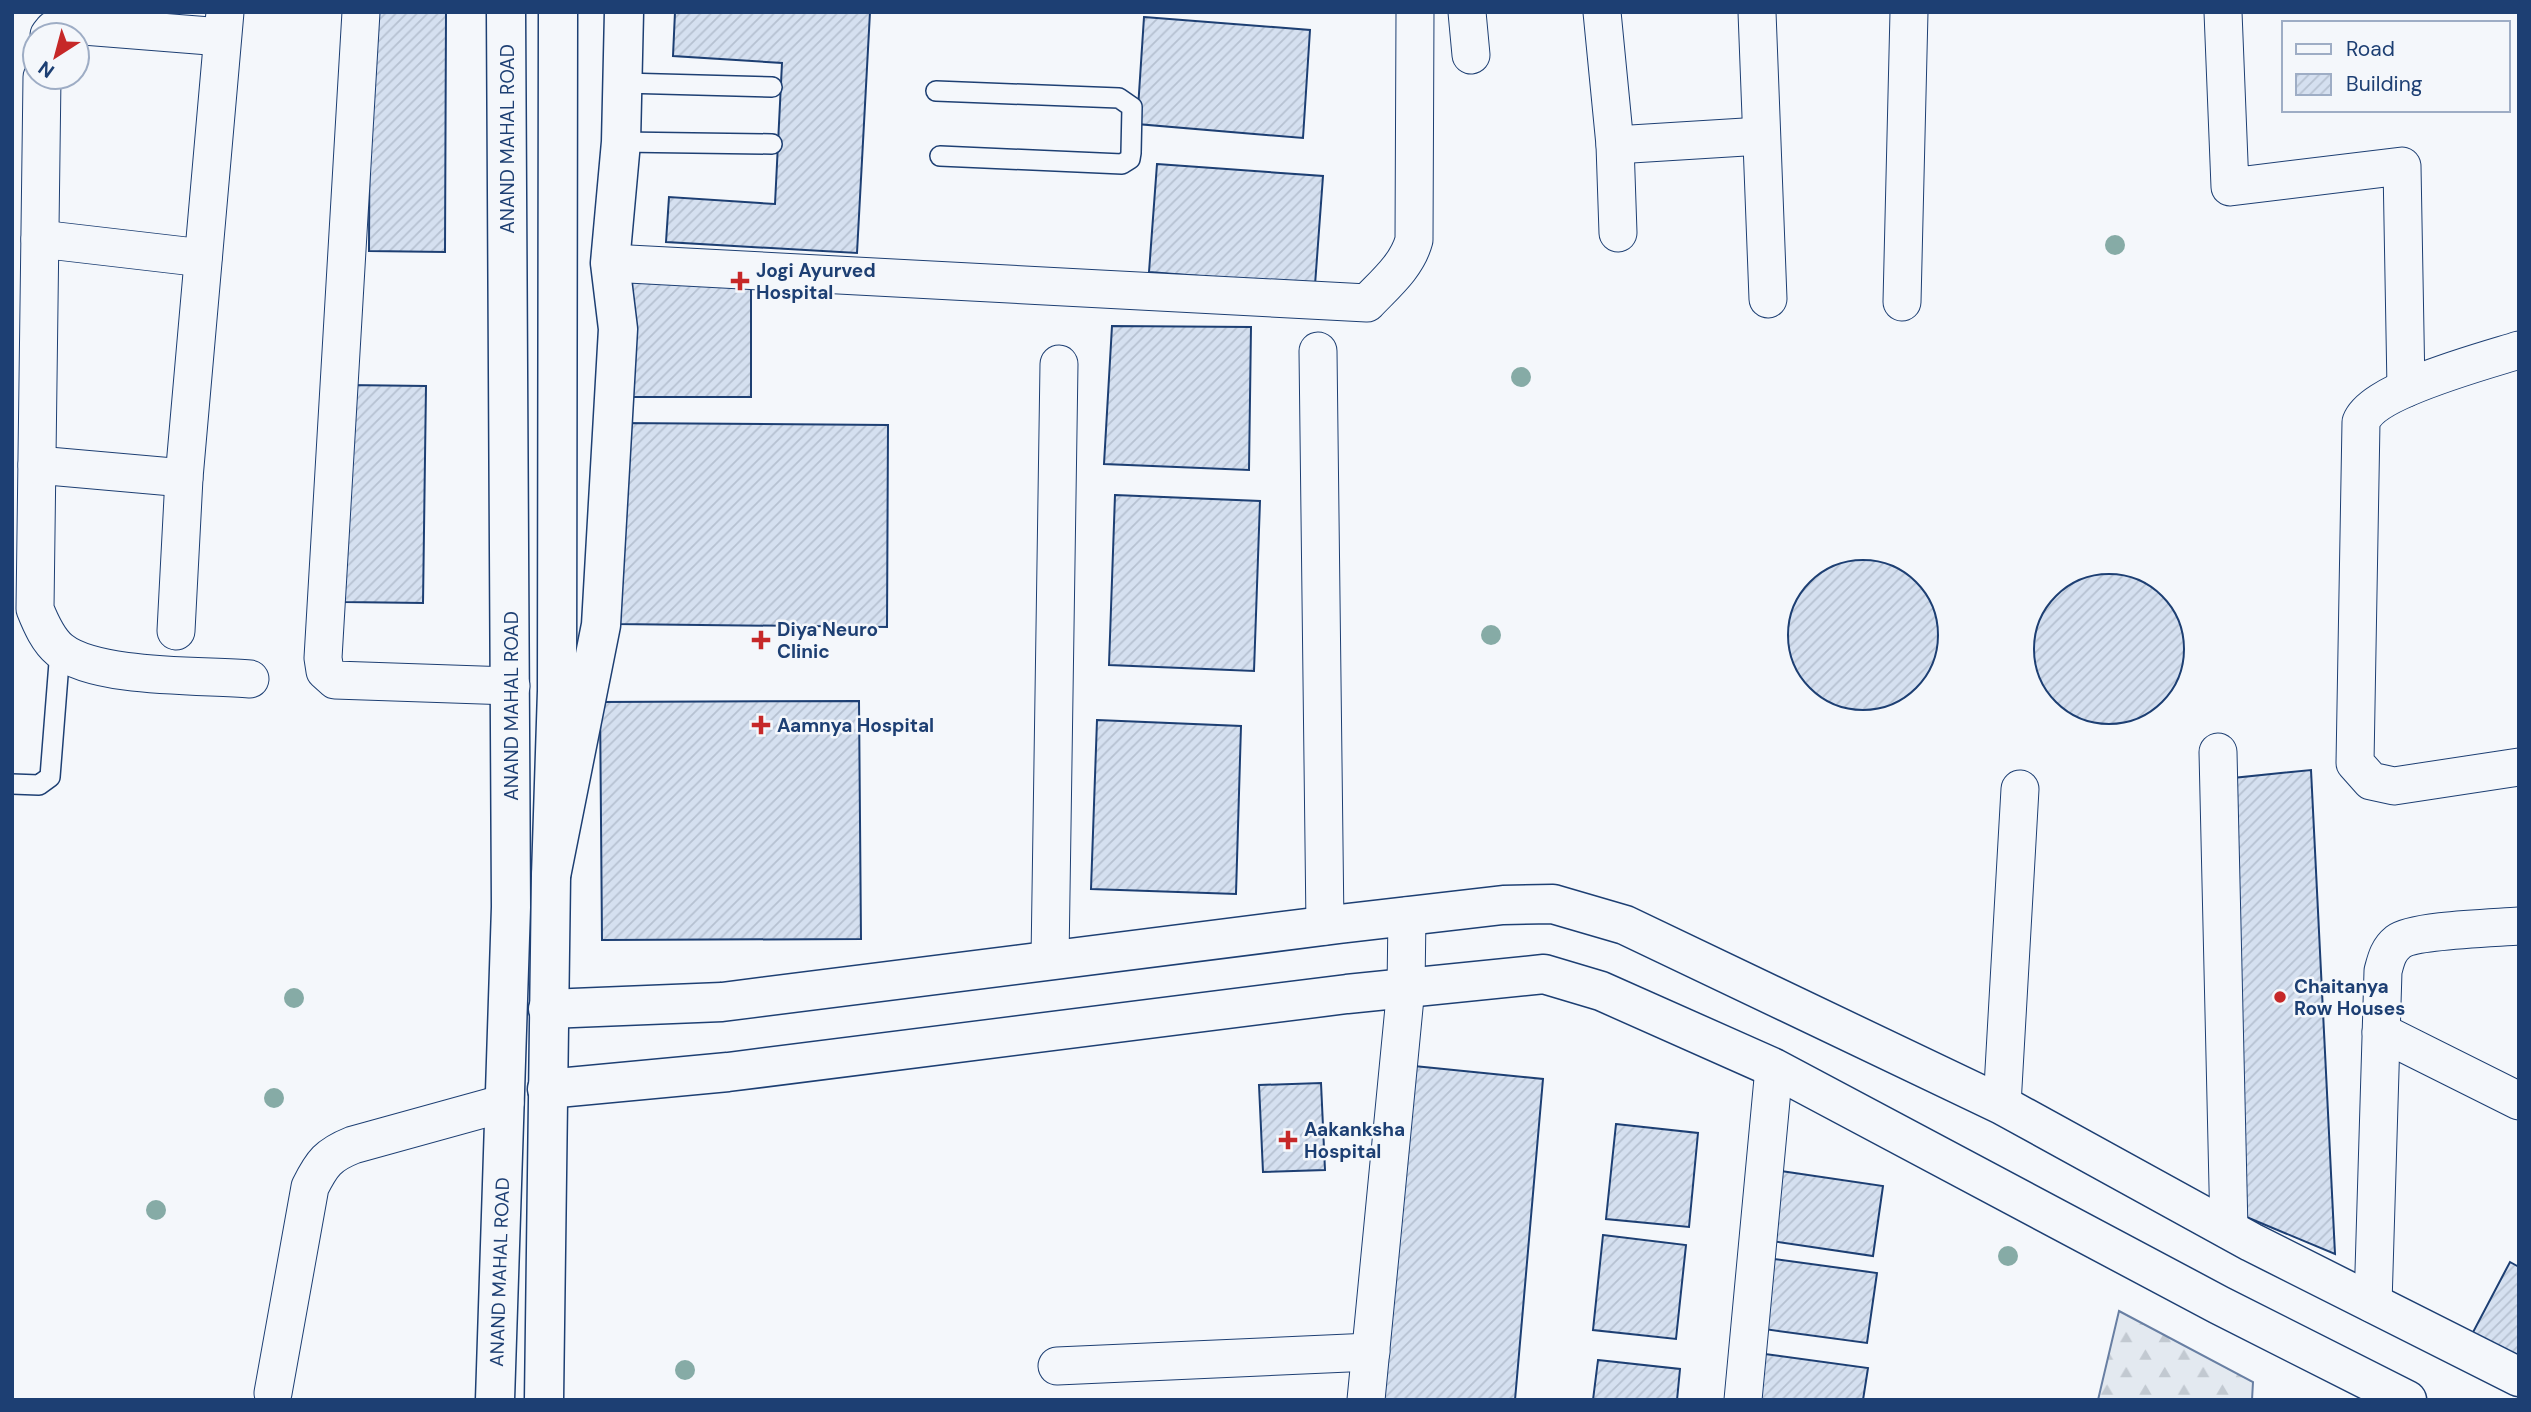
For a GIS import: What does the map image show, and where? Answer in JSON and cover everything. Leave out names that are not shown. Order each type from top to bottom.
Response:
[{"type":"main road","name":"ANAND MAHAL ROAD","points":[[495,1400],[511,907],[506,12]]},
{"type":"main road","points":[[544,1400],[548,1009],[557,691],[558,12]]},
{"type":"main road","points":[[551,876],[601,625],[618,329],[610,263],[621,142],[624,12]]},
{"type":"main road","points":[[548,1009],[722,1002],[1407,916],[1503,905],[1553,904],[1625,925],[2002,1105],[2229,1230],[2519,1377]]},
{"type":"main road","points":[[547,1076],[728,1072],[1406,987],[1544,974],[1601,991],[1774,1068],[2218,1305],[2407,1400]]},
{"type":"street","points":[[361,12],[323,658],[325,671],[335,680],[511,686]]},
{"type":"street","points":[[610,263],[1367,303],[1402,265],[1410,254],[1414,240],[1415,12]]},
{"type":"street","points":[[1467,12],[1471,55]]},
{"type":"street","points":[[1602,12],[1615,145],[1618,233]]},
{"type":"street","points":[[1756,12],[1768,299]]},
{"type":"street","points":[[1902,302],[1909,12]]},
{"type":"street","points":[[2223,12],[2230,187],[2402,166],[2406,388]]},
{"type":"street","points":[[91,25],[224,25],[184,478],[176,631]]},
{"type":"street","points":[[42,91],[40,239],[25,394],[37,464],[24,543],[35,609],[43,629],[60,650],[84,663],[114,671],[250,679]]},
{"type":"street","points":[[1615,145],[1761,136]]},
{"type":"street","points":[[40,239],[203,258]]},
{"type":"street","points":[[2519,350],[2406,388],[2364,413],[2361,422],[2355,763],[2371,780],[2394,786],[2519,767]]},
{"type":"street","points":[[1318,351],[1325,926]]},
{"type":"street","points":[[1050,959],[1059,364]]},
{"type":"street","points":[[37,464],[184,478]]},
{"type":"street","points":[[2218,752],[2229,1230]]},
{"type":"street","points":[[2002,1105],[2020,789]]},
{"type":"street","points":[[1366,1400],[1406,987],[1407,916]]},
{"type":"street","points":[[2373,1304],[2383,971],[2389,951],[2400,940],[2417,935],[2519,926]]},
{"type":"street","points":[[2381,1032],[2519,1101]]},
{"type":"street","points":[[1742,1400],[1774,1068]]},
{"type":"street","points":[[273,1392],[310,1187],[318,1170],[332,1153],[353,1145],[505,1103]]},
{"type":"street","points":[[1057,1366],[1371,1352]]},
{"type":"lane","points":[[623,83],[772,87]]},
{"type":"lane","points":[[936,91],[1119,98],[1128,101],[1132,107],[1131,153],[1129,159],[1122,164],[940,156]]},
{"type":"lane","points":[[621,142],[772,144]]},
{"type":"lane","points":[[12,784],[39,785],[50,777],[60,650]]},
{"type":"green space","points":[[2119,1311],[2253,1382],[2252,1400],[2098,1400]]},
{"type":"building","points":[[370,12],[446,13],[445,252],[369,251]]},
{"type":"building","points":[[675,12],[870,12],[857,253],[666,242],[669,197],[775,204],[782,63],[673,56]]},
{"type":"building","points":[[1144,17],[1310,30],[1303,138],[1137,124]]},
{"type":"building","points":[[1157,164],[1323,176],[1315,285],[1149,272]]},
{"type":"building","points":[[632,273],[751,273],[751,397],[633,397]]},
{"type":"building","points":[[1112,326],[1251,327],[1249,470],[1104,464]]},
{"type":"building","points":[[347,385],[426,386],[423,603],[344,602]]},
{"type":"building","points":[[617,423],[888,425],[887,627],[616,624]]},
{"type":"building","points":[[1115,495],[1260,501],[1254,671],[1109,665]]},
{"type":"building","points":[[1863,560],[1892,566],[1916,582],[1932,606],[1938,635],[1932,664],[1916,688],[1892,704],[1863,710],[1834,704],[1810,688],[1794,664],[1788,635],[1794,606],[1810,582],[1834,566]]},
{"type":"building","points":[[2109,574],[2138,580],[2162,596],[2178,620],[2184,649],[2178,678],[2162,702],[2138,718],[2109,724],[2080,718],[2056,702],[2040,678],[2034,649],[2040,620],[2056,596],[2080,580]]},
{"type":"building","points":[[859,701],[861,939],[602,940],[600,702]]},
{"type":"building","points":[[1097,720],[1241,726],[1236,894],[1091,889]]},
{"type":"building","name":"Chaitanya Row Houses","points":[[2311,770],[2335,1254],[2244,1216],[2233,778]]},
{"type":"building","points":[[1404,1065],[1543,1079],[1515,1400],[1375,1400]]},
{"type":"building","points":[[1321,1083],[1325,1170],[1263,1172],[1259,1085]]},
{"type":"building","points":[[1616,1124],[1698,1133],[1689,1227],[1606,1219]]},
{"type":"building","points":[[1781,1171],[1883,1186],[1873,1256],[1771,1241]]},
{"type":"building","points":[[1603,1235],[1686,1245],[1676,1339],[1593,1330]]},
{"type":"building","points":[[1774,1259],[1877,1273],[1867,1343],[1764,1329]]},
{"type":"building","points":[[2510,1262],[2519,1267],[2519,1362],[2471,1336]]},
{"type":"building","points":[[1765,1354],[1868,1368],[1863,1400],[1759,1400]]},
{"type":"building","points":[[1598,1360],[1680,1369],[1677,1400],[1593,1400]]},
{"type":"place","name":"Jogi Ayurved Hospital","points":[[740,281]]},
{"type":"place","name":"Diya Neuro Clinic","points":[[761,640]]},
{"type":"place","name":"Aamnya Hospital","points":[[761,725]]},
{"type":"place","name":"Chaitanya Row Houses","points":[[2280,997]]},
{"type":"place","name":"Aakanksha Hospital","points":[[1288,1140]]}]
